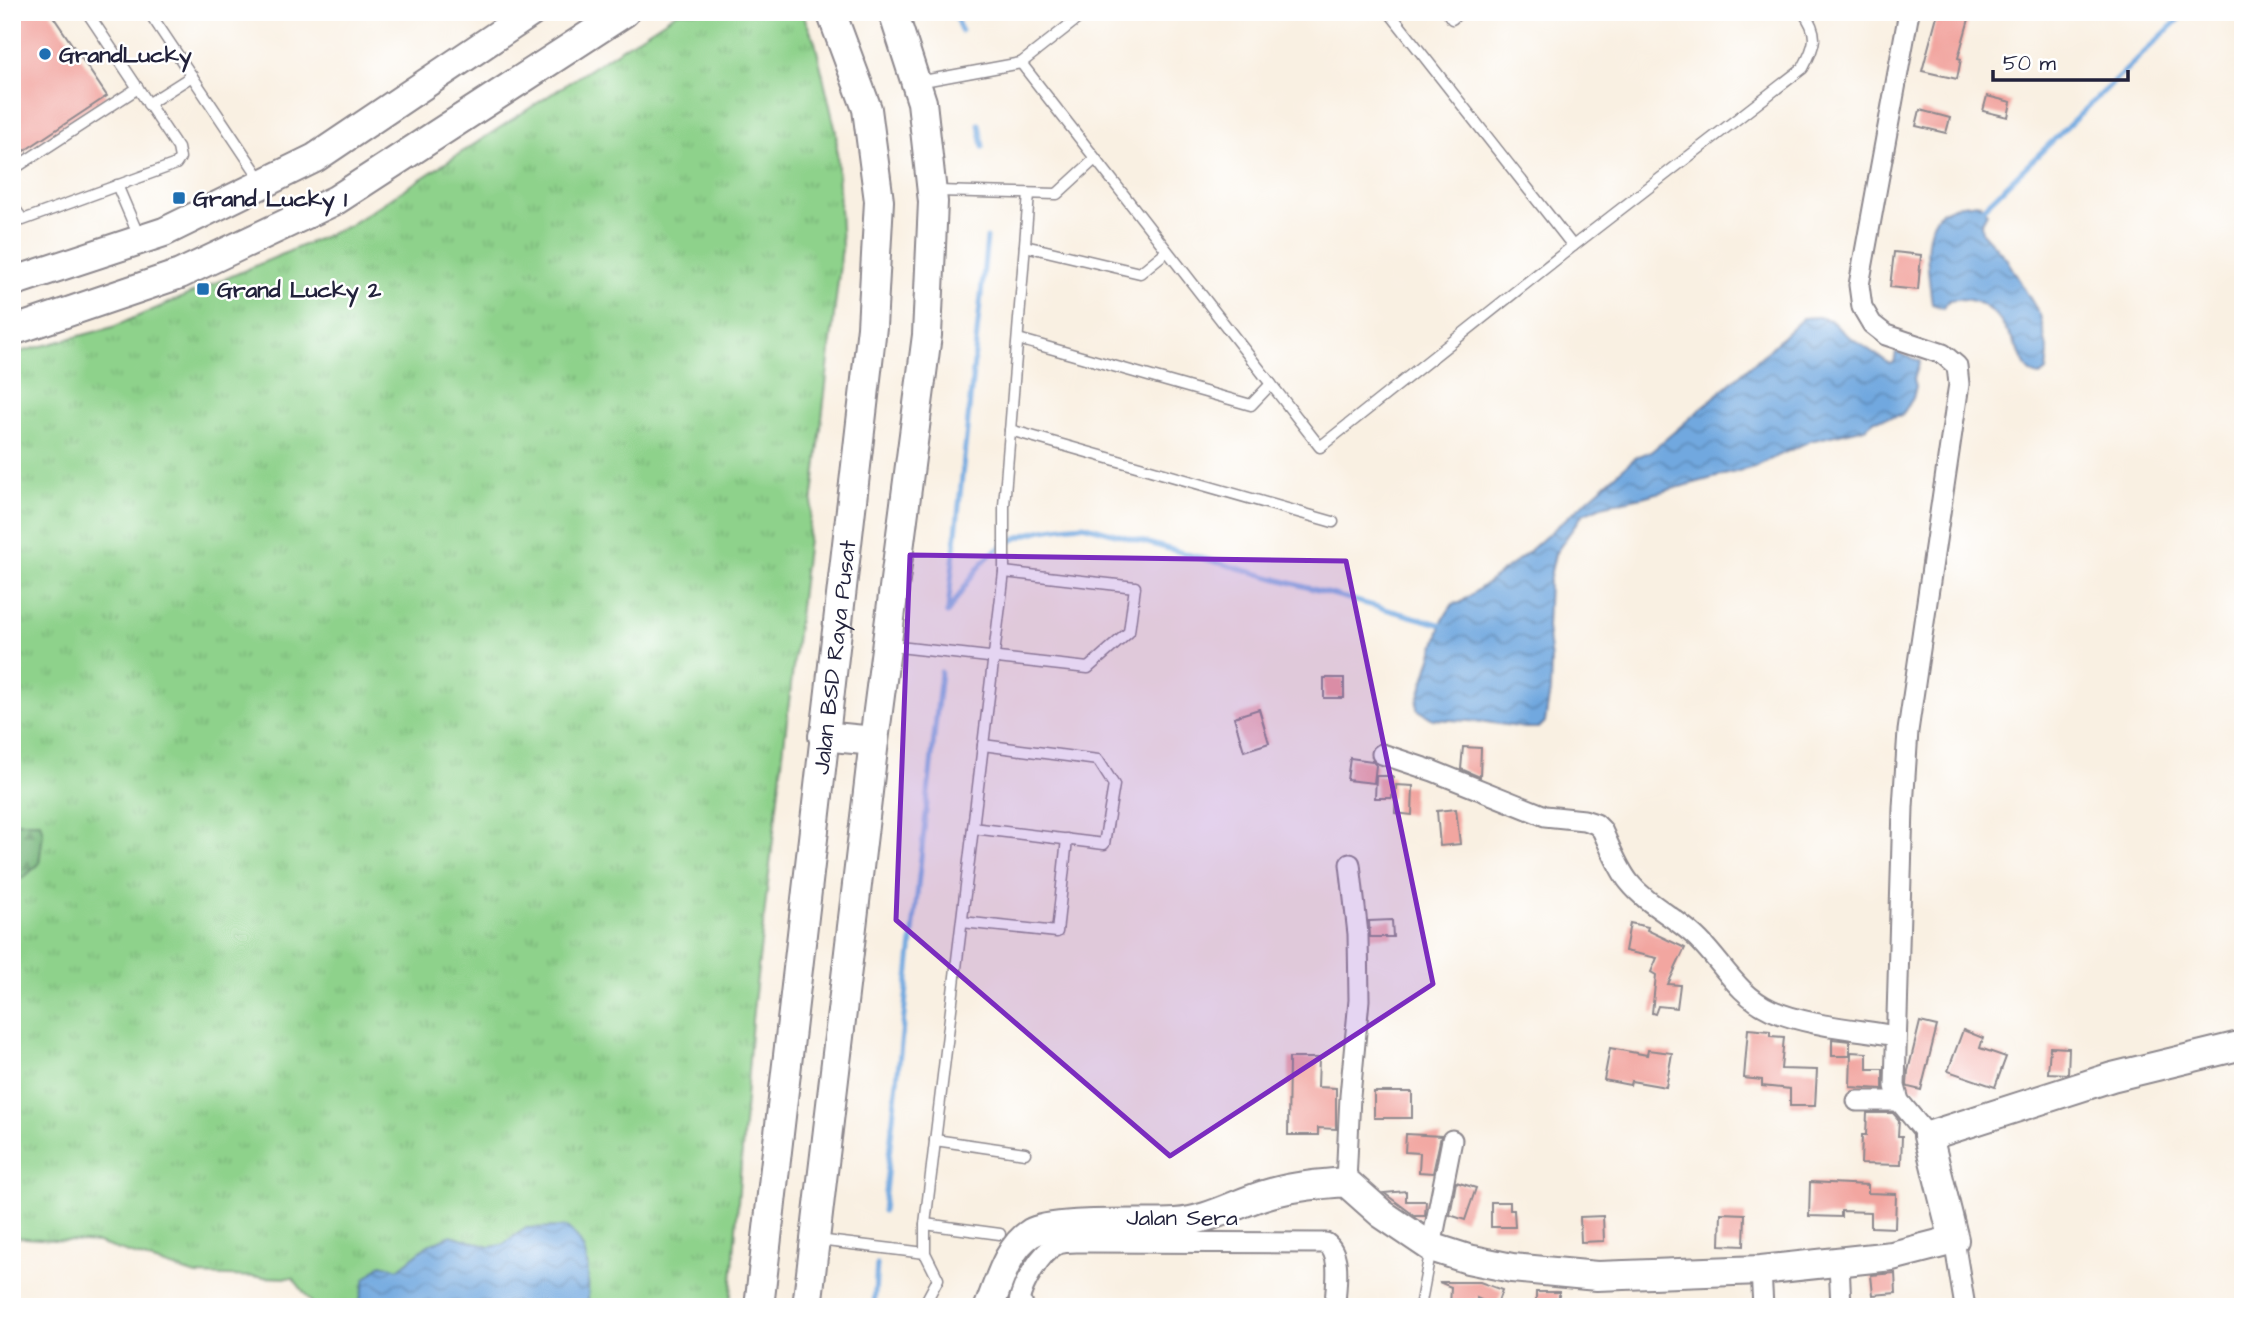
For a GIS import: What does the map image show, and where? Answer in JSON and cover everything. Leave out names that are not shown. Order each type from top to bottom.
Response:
[{"type":"main road","points":[[40,321],[17,276],[164,232],[315,159],[532,12]]},
{"type":"main road","points":[[12,331],[180,274],[336,200],[625,12]]},
{"type":"main road","name":"Jalan BSD Raya Pusat","points":[[759,1307],[872,327],[878,201],[867,109],[831,12]]},
{"type":"main road","points":[[807,1307],[874,741],[927,335],[932,190],[922,102],[893,12]]},
{"type":"main road","points":[[823,736],[874,741]]},
{"type":"main road","points":[[989,1307],[1012,1252],[1031,1233],[1055,1227],[1176,1223],[1210,1217],[1269,1193],[1301,1186],[1346,1182],[1382,1213],[1431,1248],[1512,1268],[1597,1276],[1761,1270],[1892,1256],[1955,1240],[1928,1136],[2112,1077],[2243,1045]]},
{"type":"street","points":[[1909,12],[1859,285],[1862,307],[1872,324],[1886,335],[1943,354],[1957,366],[1959,384],[1908,731],[1903,807],[1895,1086],[1899,1101],[1928,1136]]},
{"type":"street","points":[[1382,754],[1433,771],[1545,816],[1596,824],[1602,830],[1628,881],[1642,896],[1699,940],[1748,997],[1771,1010],[1804,1020],[1896,1035]]},
{"type":"street","points":[[1346,1182],[1350,1096],[1359,1000],[1358,934],[1350,863]]},
{"type":"street","points":[[1857,1101],[1899,1101]]},
{"type":"street","points":[[1431,1248],[1452,1140]]},
{"type":"street","points":[[1955,1240],[1965,1307]]},
{"type":"street","name":"Jalan Sera","points":[[1024,1307],[1019,1302],[1020,1295],[1038,1261],[1054,1246],[1064,1242],[1317,1242],[1334,1248],[1335,1307]]},
{"type":"street","points":[[1839,1262],[1841,1307]]},
{"type":"street","points":[[1761,1270],[1763,1307]]},
{"type":"lane","points":[[12,205],[23,220],[176,164],[180,158],[178,148],[88,12]]},
{"type":"lane","points":[[149,12],[264,184]]},
{"type":"lane","points":[[916,82],[1021,63],[1086,12]]},
{"type":"lane","points":[[1389,12],[1573,246]]},
{"type":"lane","points":[[1447,12],[1452,19],[1460,12]]},
{"type":"lane","points":[[1021,63],[1320,447],[1803,68],[1814,47],[1812,23],[1803,12]]},
{"type":"lane","points":[[148,104],[192,76]]},
{"type":"lane","points":[[12,170],[138,88]]},
{"type":"lane","points":[[932,190],[1057,194],[1094,159]]},
{"type":"lane","points":[[117,185],[140,239]]},
{"type":"lane","points":[[923,1307],[938,1279],[925,1253],[925,1224],[1004,572],[1010,430],[1029,194]]},
{"type":"lane","points":[[1025,246],[1140,273],[1167,251]]},
{"type":"lane","points":[[1018,339],[1251,405],[1271,384]]},
{"type":"lane","points":[[1010,430],[1333,522]]},
{"type":"lane","points":[[886,646],[1088,668],[1129,632],[1135,587],[1004,572]]},
{"type":"lane","points":[[973,828],[1104,844],[1115,785],[1098,760],[983,746]]},
{"type":"lane","points":[[962,922],[1057,932],[1067,839]]},
{"type":"lane","points":[[935,1140],[1025,1153]]},
{"type":"lane","points":[[925,1224],[1000,1234]]},
{"type":"lane","points":[[815,1240],[925,1253]]},
{"type":"lane","points":[[1420,1307],[1431,1248]]},
{"type":"highlighted area","points":[[910,555],[1346,561],[1433,984],[1170,1156],[896,920]]},
{"type":"green space","points":[[678,12],[802,12],[815,42],[836,132],[842,247],[752,1020],[730,1307],[315,1307],[293,1278],[196,1275],[98,1243],[12,1237],[12,354],[113,327],[348,226]]},
{"type":"green space","points":[[12,822],[40,822],[43,833],[39,864],[23,878],[12,879]]},
{"type":"water","points":[[1980,203],[1987,213],[1981,224],[1982,232],[2006,258],[2040,315],[2048,353],[2046,371],[2040,376],[2029,371],[2007,331],[1993,312],[1984,306],[1962,299],[1949,300],[1944,308],[1932,304],[1927,249],[1933,223],[1941,213],[1952,207]]},
{"type":"water","points":[[1818,317],[1830,320],[1844,333],[1889,363],[1894,363],[1896,352],[1920,361],[1914,379],[1916,386],[1913,398],[1902,415],[1875,420],[1865,428],[1810,441],[1754,467],[1601,506],[1583,514],[1555,554],[1549,581],[1547,627],[1551,660],[1545,722],[1539,728],[1525,728],[1486,722],[1433,719],[1417,709],[1443,619],[1453,604],[1460,603],[1526,554],[1636,457],[1652,451],[1803,318]]},
{"type":"water","points":[[566,1227],[575,1235],[585,1253],[588,1307],[358,1307],[365,1279],[382,1264],[398,1269],[428,1245],[451,1235],[490,1247],[502,1245],[526,1228]]},
{"type":"building","name":"GrandLucky","points":[[12,12],[50,12],[107,96],[12,159]]},
{"type":"building","points":[[1938,12],[1969,19],[1958,58],[1961,59],[1957,79],[1922,71]]},
{"type":"building","points":[[1987,96],[2011,102],[2008,117],[1983,111]]},
{"type":"building","points":[[1920,110],[1950,118],[1946,133],[1916,126]]},
{"type":"building","points":[[1894,252],[1921,255],[1918,290],[1890,287]]},
{"type":"building","points":[[1324,678],[1344,678],[1344,698],[1324,698]]},
{"type":"building","points":[[1259,709],[1269,743],[1244,751],[1234,717]]},
{"type":"building","points":[[1463,747],[1481,748],[1480,777],[1461,769]]},
{"type":"building","points":[[1350,758],[1372,761],[1376,765],[1374,783],[1347,780]]},
{"type":"building","points":[[1376,776],[1393,776],[1392,798],[1375,798]]},
{"type":"building","points":[[1396,785],[1413,786],[1412,815],[1395,813]]},
{"type":"building","points":[[1456,809],[1460,844],[1440,846],[1437,811]]},
{"type":"building","points":[[1392,920],[1393,937],[1370,937],[1369,921]]},
{"type":"building","points":[[1630,923],[1648,927],[1647,930],[1685,948],[1668,984],[1680,985],[1677,1008],[1658,1006],[1655,1014],[1652,1013],[1656,975],[1651,972],[1657,958],[1625,951]]},
{"type":"building","points":[[1920,1022],[1937,1026],[1921,1090],[1907,1085]]},
{"type":"building","points":[[1748,1029],[1770,1031],[1770,1036],[1784,1037],[1781,1069],[1817,1070],[1815,1106],[1790,1106],[1790,1089],[1762,1086],[1762,1080],[1744,1078]]},
{"type":"building","points":[[1963,1030],[1983,1038],[1980,1048],[2006,1057],[1995,1087],[1948,1071]]},
{"type":"building","points":[[1832,1039],[1850,1041],[1850,1056],[1832,1056]]},
{"type":"building","points":[[2050,1047],[2069,1048],[2068,1074],[2048,1073]]},
{"type":"building","points":[[1610,1048],[1647,1055],[1648,1050],[1672,1053],[1666,1087],[1604,1080]]},
{"type":"building","points":[[1851,1052],[1867,1053],[1867,1069],[1883,1069],[1883,1089],[1850,1087]]},
{"type":"building","points":[[1289,1058],[1319,1058],[1318,1087],[1336,1088],[1336,1129],[1318,1128],[1318,1135],[1288,1135]]},
{"type":"building","points":[[1374,1092],[1412,1092],[1412,1118],[1374,1118]]},
{"type":"building","points":[[1867,1113],[1893,1113],[1899,1120],[1898,1136],[1902,1136],[1901,1165],[1861,1164],[1862,1135],[1866,1135]]},
{"type":"building","points":[[1406,1134],[1441,1136],[1433,1173],[1419,1172],[1420,1153],[1405,1152]]},
{"type":"building","points":[[1456,1182],[1476,1188],[1465,1220],[1450,1215]]},
{"type":"building","points":[[1810,1182],[1868,1185],[1868,1193],[1896,1194],[1895,1228],[1871,1227],[1871,1212],[1841,1211],[1841,1217],[1809,1216]]},
{"type":"building","points":[[1406,1191],[1406,1201],[1426,1201],[1425,1216],[1415,1216],[1384,1193]]},
{"type":"building","points":[[1491,1202],[1510,1202],[1510,1210],[1514,1210],[1515,1227],[1491,1227]]},
{"type":"building","points":[[1721,1213],[1745,1214],[1744,1246],[1720,1245]]},
{"type":"building","points":[[1603,1216],[1604,1241],[1581,1242],[1580,1217]]},
{"type":"building","points":[[1895,1273],[1896,1293],[1873,1295],[1871,1275]]},
{"type":"building","points":[[1439,1282],[1480,1282],[1502,1290],[1496,1307],[1477,1298],[1477,1307],[1450,1307],[1451,1287]]},
{"type":"building","points":[[1536,1292],[1559,1292],[1559,1307],[1536,1307]]},
{"type":"waterway","points":[[954,12],[961,31]]},
{"type":"waterway","points":[[1979,212],[2186,12]]},
{"type":"waterway","points":[[979,124],[983,147]]},
{"type":"waterway","points":[[948,610],[987,238]]},
{"type":"waterway","points":[[947,613],[970,578],[996,550],[1031,533],[1083,525],[1446,626]]},
{"type":"waterway","points":[[883,1211],[941,672]]},
{"type":"waterway","points":[[874,1307],[877,1264]]},
{"type":"place","name":"GrandLucky","points":[[45,54]]},
{"type":"place","name":"Grand Lucky 1","points":[[179,198]]},
{"type":"place","name":"Grand Lucky 2","points":[[203,289]]}]
